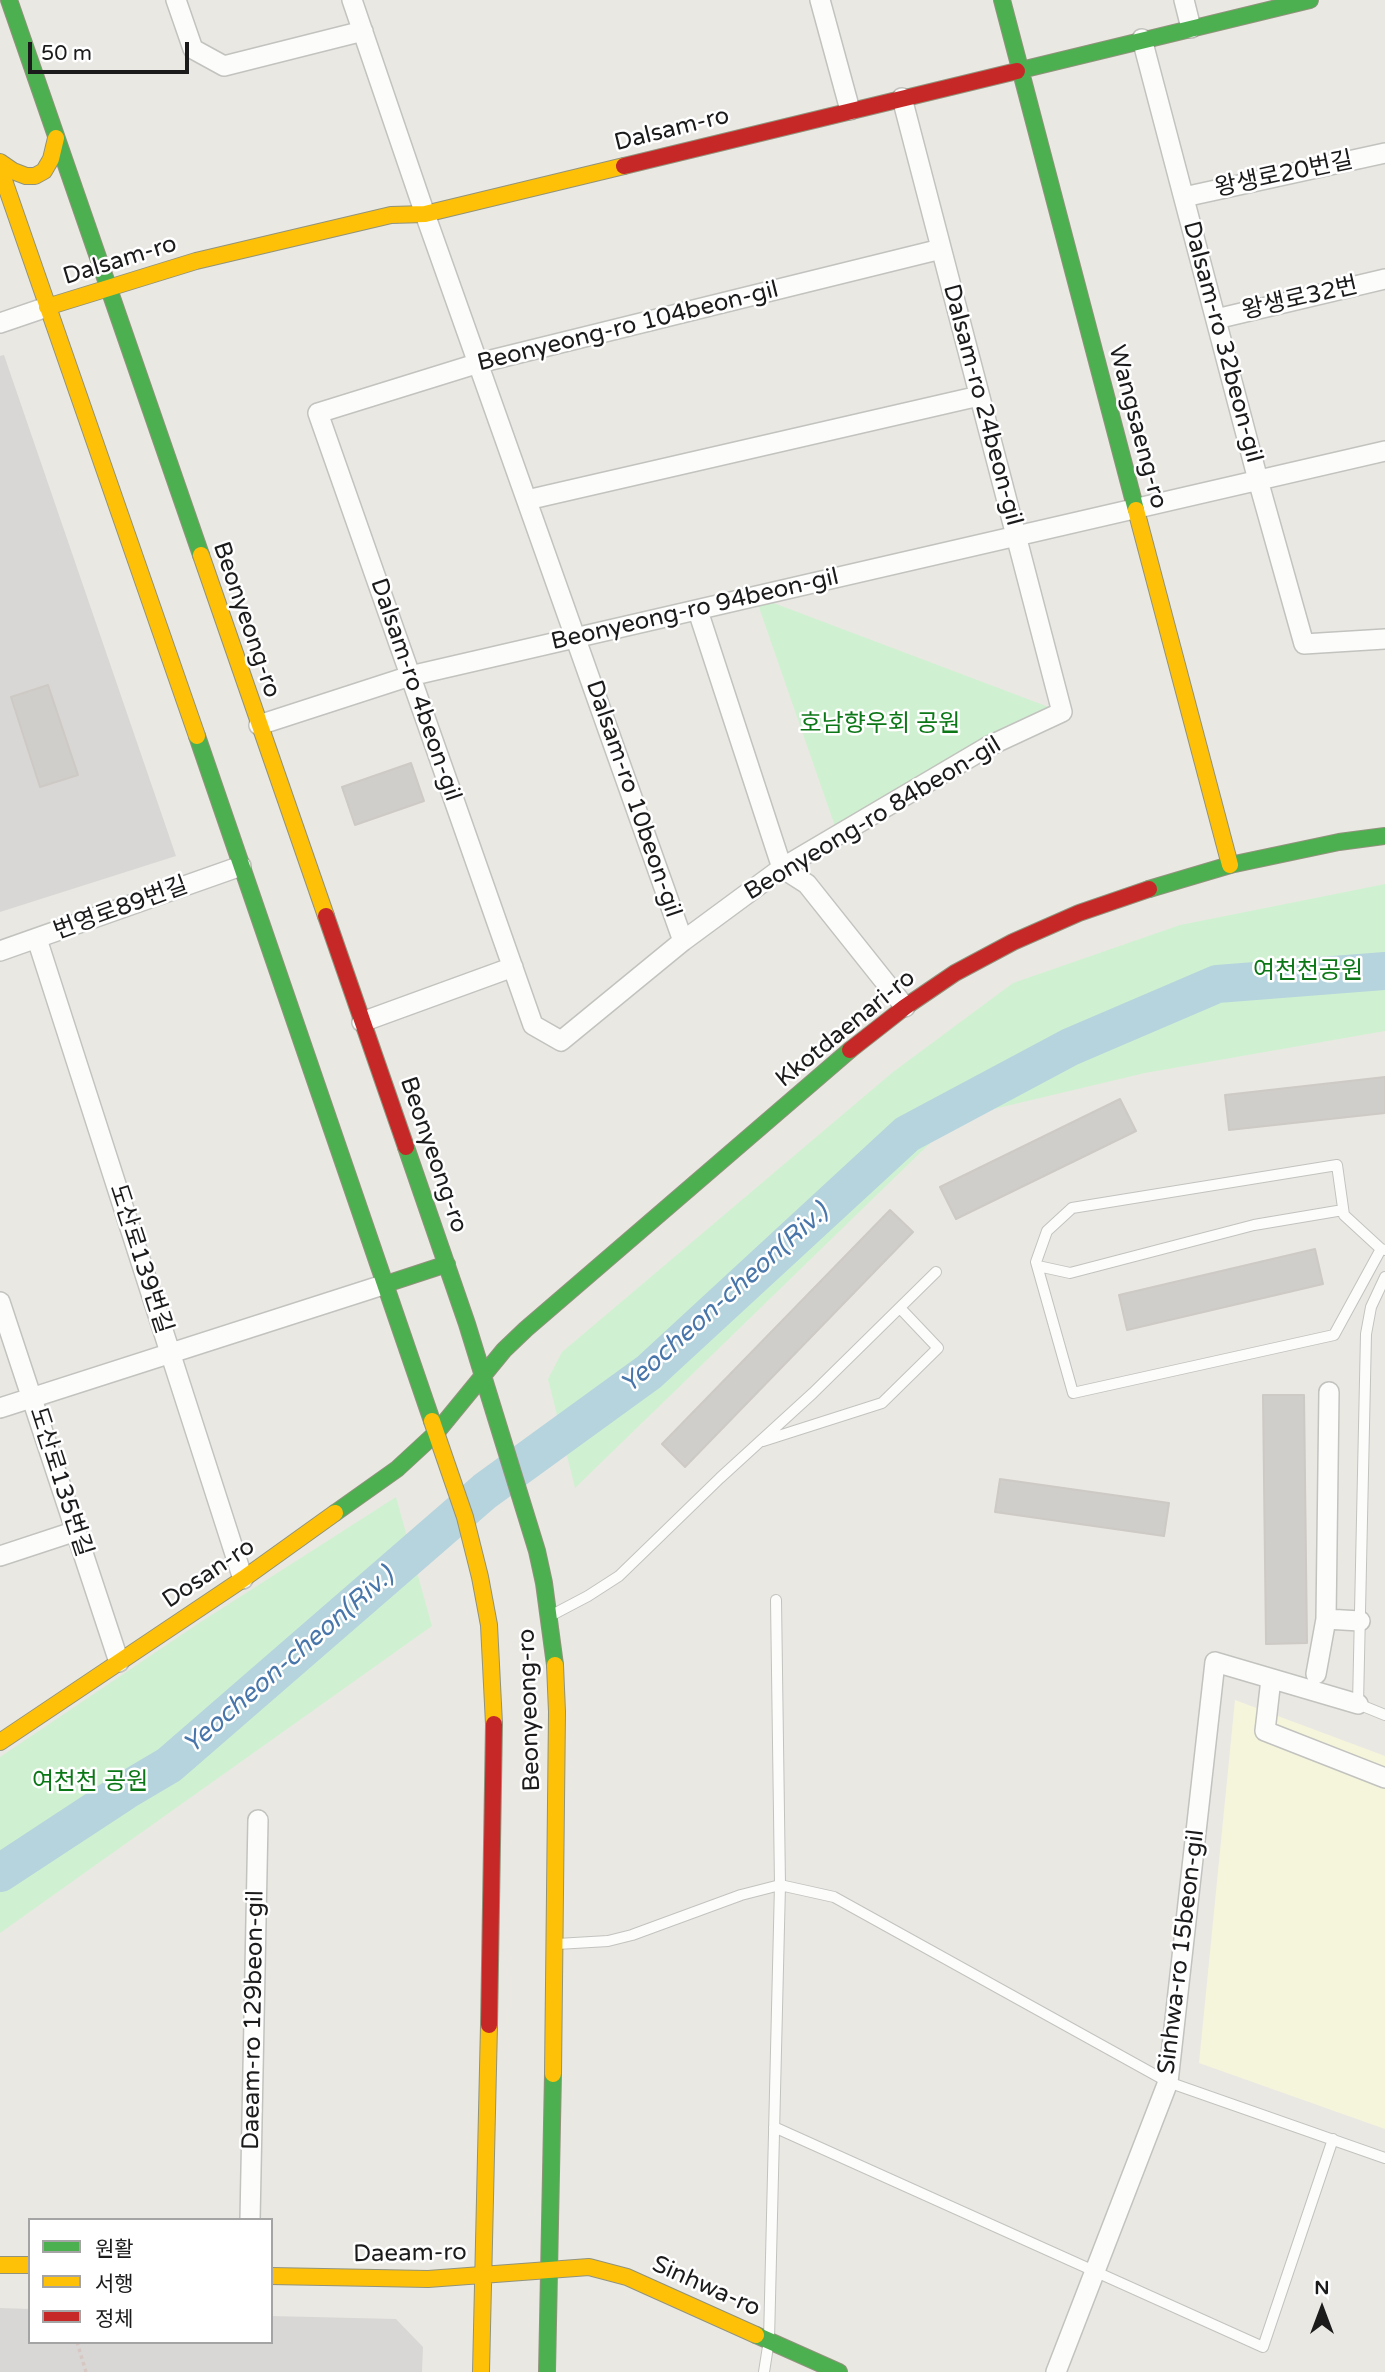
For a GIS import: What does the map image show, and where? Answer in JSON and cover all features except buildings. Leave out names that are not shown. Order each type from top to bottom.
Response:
[{"type":"main road","name":"Beonyeong-ro","points":[[9,0],[447,1264],[537,1552],[554,1651],[557,1712],[556,1944],[547,2372]]},
{"type":"main road","name":"Wangsaeng-ro","points":[[1002,0],[1230,865]]},
{"type":"main road","name":"Dalsam-ro","points":[[47,307],[196,261],[391,215],[425,214],[1310,0]]},
{"type":"main road","points":[[0,162],[13,172],[35,176],[44,172],[51,159],[56,138]]},
{"type":"main road","name":"Beonyeong-ro","points":[[0,169],[386,1284],[465,1517],[480,1577],[489,1625],[494,1713],[481,2372]]},
{"type":"main road","name":"Kkotdaenari-ro","points":[[436,1433],[483,1375],[526,1329],[848,1052],[905,1007],[955,974],[1013,942],[1080,913],[1146,890],[1230,865],[1339,842],[1385,836]]},
{"type":"main road","points":[[386,1284],[447,1264]]},
{"type":"main road","name":"Dosan-ro","points":[[0,1742],[243,1579],[397,1469],[436,1433]]},
{"type":"main road","points":[[0,2265],[28,2265]]},
{"type":"main road","name":"Sinhwa-ro","points":[[548,2268],[589,2267],[627,2277],[839,2372]]},
{"type":"main road","name":"Daeam-ro","points":[[273,2276],[428,2279],[548,2268]]},
{"type":"street","points":[[176,0],[193,49],[223,66],[363,31]]},
{"type":"street","name":"Dalsam-ro 10beon-gil","points":[[352,0],[425,214],[683,941]]},
{"type":"street","points":[[820,0],[850,110]]},
{"type":"street","points":[[1184,0],[1191,28]]},
{"type":"street","name":"Dalsam-ro 32beon-gil","points":[[1142,39],[1258,480],[1304,643],[1385,639]]},
{"type":"street","name":"Dalsam-ro 24beon-gil","points":[[902,98],[1062,712]]},
{"type":"street","name":"왕생로20번길","points":[[1184,197],[1385,153]]},
{"type":"street","name":"Beonyeong-ro 104beon-gil","points":[[318,413],[479,363],[941,250]]},
{"type":"street","name":"왕생로32번","points":[[1216,318],[1385,279]]},
{"type":"street","points":[[0,323],[47,307]]},
{"type":"street","points":[[527,500],[979,396]]},
{"type":"street","name":"Dalsam-ro 4beon-gil","points":[[318,413],[513,967]]},
{"type":"street","name":"Beonyeong-ro 94beon-gil","points":[[259,726],[410,676],[1385,451]]},
{"type":"street","points":[[698,611],[782,868],[807,884],[905,1007]]},
{"type":"street","name":"Beonyeong-ro 84beon-gil","points":[[513,967],[533,1025],[561,1041],[683,941],[782,868],[989,746],[1062,712]]},
{"type":"street","name":"번영로89번길","points":[[0,951],[241,866]]},
{"type":"street","name":"도산로139번길","points":[[37,939],[243,1579]]},
{"type":"street","points":[[362,1022],[513,967]]},
{"type":"street","points":[[0,1408],[386,1284]]},
{"type":"street","name":"도산로135번길","points":[[0,1301],[119,1662]]},
{"type":"street","points":[[1316,1674],[1326,1619],[1329,1392]]},
{"type":"street","points":[[0,1556],[76,1531]]},
{"type":"street","points":[[1326,1619],[1360,1620]]},
{"type":"street","name":"Sinhwa-ro 15beon-gil","points":[[1056,2372],[1168,2081],[1215,1662],[1271,1679]]},
{"type":"street","points":[[1358,1704],[1271,1679],[1265,1731],[1385,1778]]},
{"type":"street","name":"Daeam-ro 129beon-gil","points":[[250,2218],[258,1820]]},
{"type":"lane","points":[[1337,1165],[1344,1215],[1383,1249],[1334,1335],[1073,1393],[1037,1262],[1047,1231],[1072,1208],[1337,1165]]},
{"type":"lane","points":[[1038,1266],[1070,1273],[1254,1226],[1343,1210]]},
{"type":"lane","points":[[549,1617],[619,1576],[813,1393],[936,1272]]},
{"type":"lane","points":[[1385,1277],[1371,1307],[1366,1334],[1358,1704],[1385,1715]]},
{"type":"lane","points":[[758,1443],[882,1403],[938,1348],[900,1308]]},
{"type":"lane","points":[[764,2372],[769,2340],[780,1885],[776,1600]]},
{"type":"lane","points":[[556,1944],[608,1941],[632,1935],[741,1895],[780,1885],[834,1897],[1168,2081],[1385,2158]]},
{"type":"lane","points":[[774,2127],[1263,2347],[1333,2140]]},
{"type":"path","points":[[78,2344],[86,2372]]},
{"type":"shaded area","points":[[4,355],[176,856],[0,912],[0,356]]},
{"type":"shaded area","points":[[1235,1700],[1385,1756],[1385,2129],[1199,2063]]},
{"type":"shaded area","points":[[0,2308],[28,2309],[28,2344],[273,2344],[273,2316],[396,2319],[423,2347],[422,2372],[0,2372]]},
{"type":"green space","name":"호남향우회 공원","points":[[755,596],[1062,712],[838,835]]},
{"type":"green space","name":"여천천공원","points":[[1385,884],[1385,1031],[1145,1073],[956,1118],[575,1488],[548,1379],[562,1352],[893,1072],[1013,983],[1180,925]]},
{"type":"green space","name":"여천천 공원","points":[[396,1497],[432,1626],[0,1933],[0,1757],[199,1623]]},
{"type":"waterway","name":"Yeocheon-cheon(Riv.)","points":[[0,1873],[169,1765],[485,1491],[649,1372],[907,1134],[1070,1047],[1217,984],[1385,971]]},
{"type":"traffic: fast","points":[[9,0],[201,555]]},
{"type":"traffic: fast","points":[[1002,0],[1136,510]]},
{"type":"traffic: fast","points":[[1017,71],[1310,0]]},
{"type":"traffic: fast","points":[[197,736],[432,1421]]},
{"type":"traffic: fast","points":[[1149,889],[1230,865],[1339,842],[1385,836]]},
{"type":"traffic: fast","points":[[335,1513],[397,1469],[436,1433],[504,1350],[526,1329],[850,1050]]},
{"type":"traffic: fast","points":[[406,1147],[467,1324],[537,1551],[555,1665]]},
{"type":"traffic: fast","points":[[386,1284],[447,1264]]},
{"type":"traffic: fast","points":[[547,2372],[553,2074]]},
{"type":"traffic: fast","points":[[756,2335],[839,2372]]},
{"type":"traffic: slow","points":[[0,162],[13,171],[35,176],[44,171],[51,159],[56,138]]},
{"type":"traffic: slow","points":[[47,307],[196,261],[391,215],[425,214],[624,166]]},
{"type":"traffic: slow","points":[[0,169],[197,736]]},
{"type":"traffic: slow","points":[[1136,510],[1230,865]]},
{"type":"traffic: slow","points":[[201,555],[326,916]]},
{"type":"traffic: slow","points":[[432,1421],[465,1517],[480,1577],[489,1625],[494,1724]]},
{"type":"traffic: slow","points":[[0,1742],[243,1579],[335,1513]]},
{"type":"traffic: slow","points":[[553,2074],[557,1712],[555,1665]]},
{"type":"traffic: slow","points":[[481,2372],[489,2025]]},
{"type":"traffic: slow","points":[[0,2265],[28,2265]]},
{"type":"traffic: slow","points":[[273,2276],[428,2279],[589,2267],[627,2277],[756,2335]]},
{"type":"traffic: jam","points":[[624,166],[1017,71]]},
{"type":"traffic: jam","points":[[850,1050],[905,1007],[955,973],[1013,942],[1079,913],[1149,889]]},
{"type":"traffic: jam","points":[[326,916],[406,1147]]},
{"type":"traffic: jam","points":[[489,2025],[494,1724]]}]
